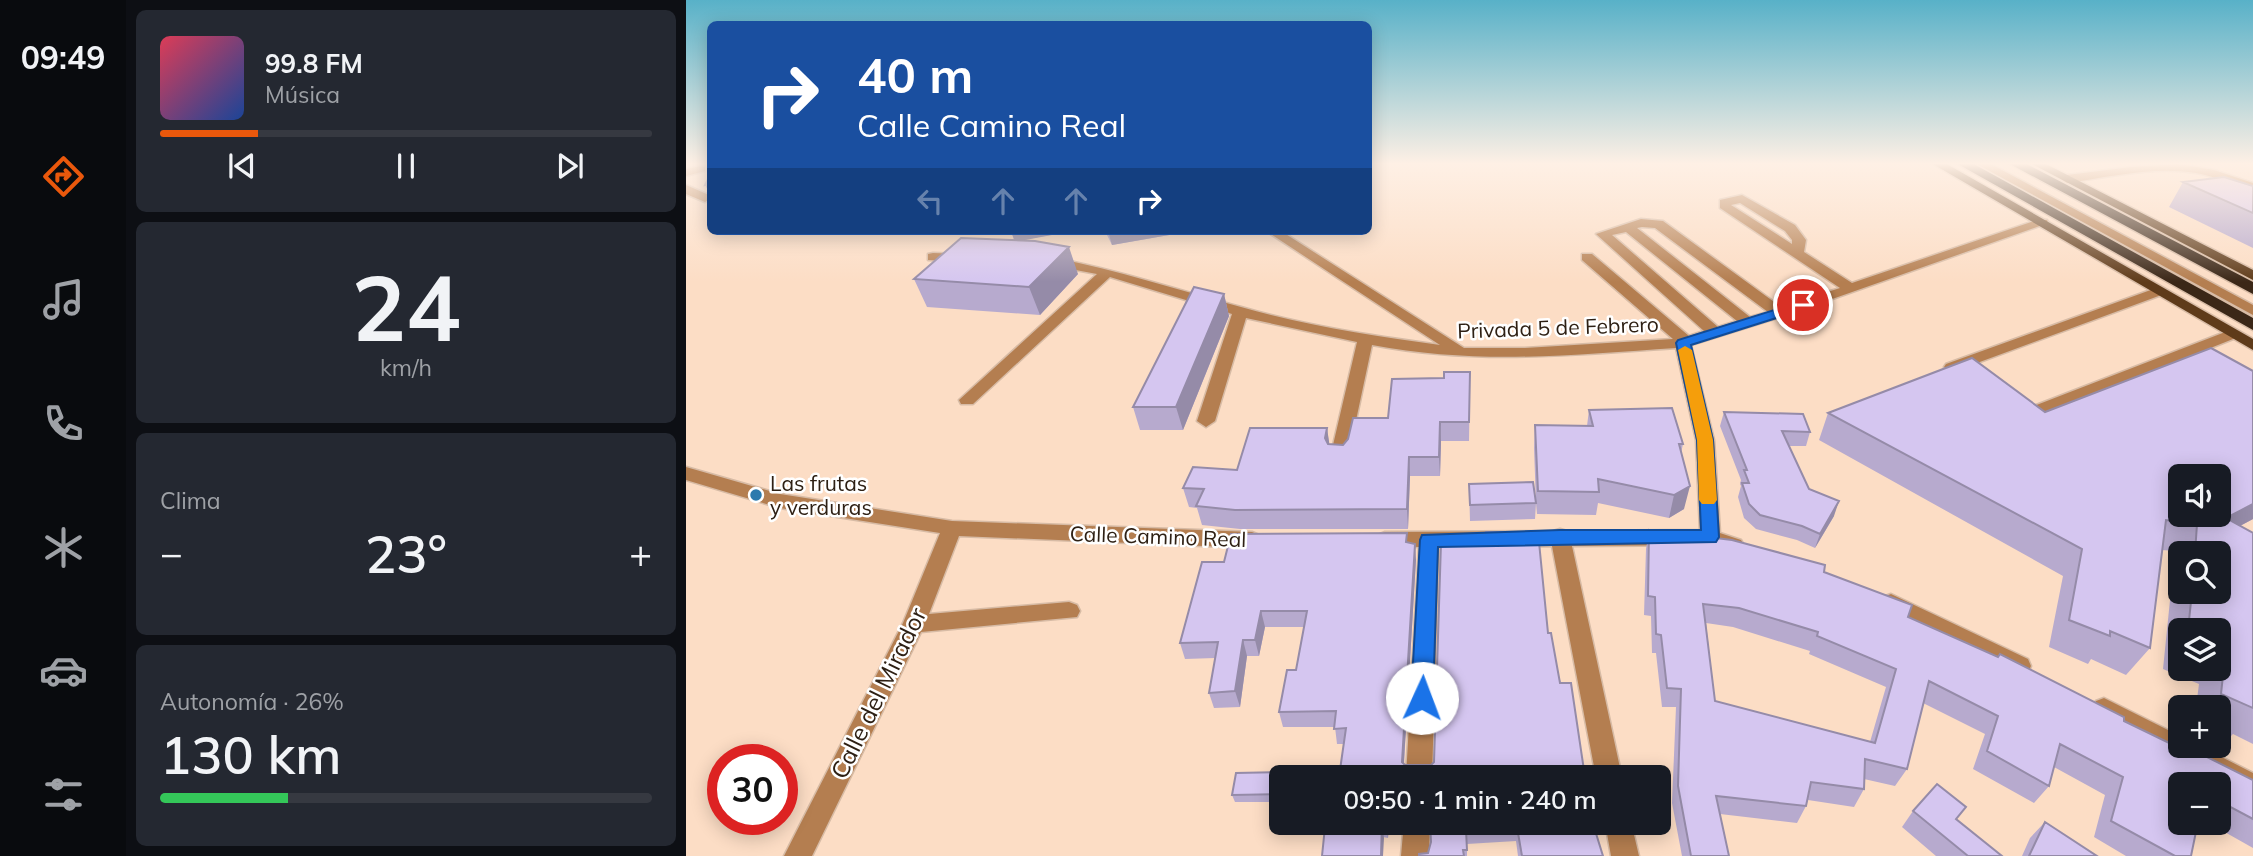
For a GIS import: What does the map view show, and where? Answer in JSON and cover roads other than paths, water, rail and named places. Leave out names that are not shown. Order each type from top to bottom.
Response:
[{"type":"highway","points":[[2035,203],[2253,325]]},
{"type":"highway","points":[[2090,203],[2253,289]]},
{"type":"main road","points":[[2007,203],[2253,345]]},
{"type":"main road","points":[[2113,203],[2253,276]]},
{"type":"street","points":[[1724,203],[1726,208],[1850,288]]},
{"type":"street","points":[[1749,203],[1790,228],[1799,240],[1797,252]]},
{"type":"street","points":[[2054,203],[2253,311]]},
{"type":"street","points":[[2068,203],[2253,302]]},
{"type":"street","name":"Privada 5 de Febrero","points":[[1041,260],[1108,272],[1240,312],[1366,338],[1462,353],[1525,353],[1685,342],[1779,313],[2042,223]]},
{"type":"street","points":[[1715,333],[1603,237],[1606,233],[1628,227],[1658,224],[1779,313]]},
{"type":"street","points":[[1628,227],[1748,323]]},
{"type":"street","points":[[1278,235],[1462,353]]},
{"type":"street","points":[[933,257],[973,258]]},
{"type":"street","points":[[1587,257],[1685,342],[1705,440],[1710,537]]},
{"type":"street","points":[[967,400],[1108,272]]},
{"type":"street","points":[[1939,372],[2159,291]]},
{"type":"street","points":[[1206,421],[1240,312]]},
{"type":"street","points":[[2032,413],[2232,334]]},
{"type":"street","points":[[1339,458],[1366,338]]},
{"type":"street","points":[[2193,350],[2217,363]]},
{"type":"street","name":"Calle Camino Real","points":[[686,473],[780,501],[953,528],[1199,540],[1266,540]]},
{"type":"street","name":"Calle del Mirador","points":[[798,856],[914,624],[953,528]]},
{"type":"street","points":[[1560,536],[1607,765]]},
{"type":"street","points":[[1361,540],[1560,536],[1710,537],[1759,553]]},
{"type":"street","points":[[1420,765],[1429,540]]},
{"type":"street","points":[[1869,592],[2040,676]]},
{"type":"street","points":[[914,624],[1069,611]]},
{"type":"street","points":[[2088,700],[2253,786]]},
{"type":"street","points":[[1415,856],[1416,835]]},
{"type":"street","points":[[1621,835],[1625,856]]},
{"type":"place","name":"Las frutas y verduras","points":[[756,495]]}]
